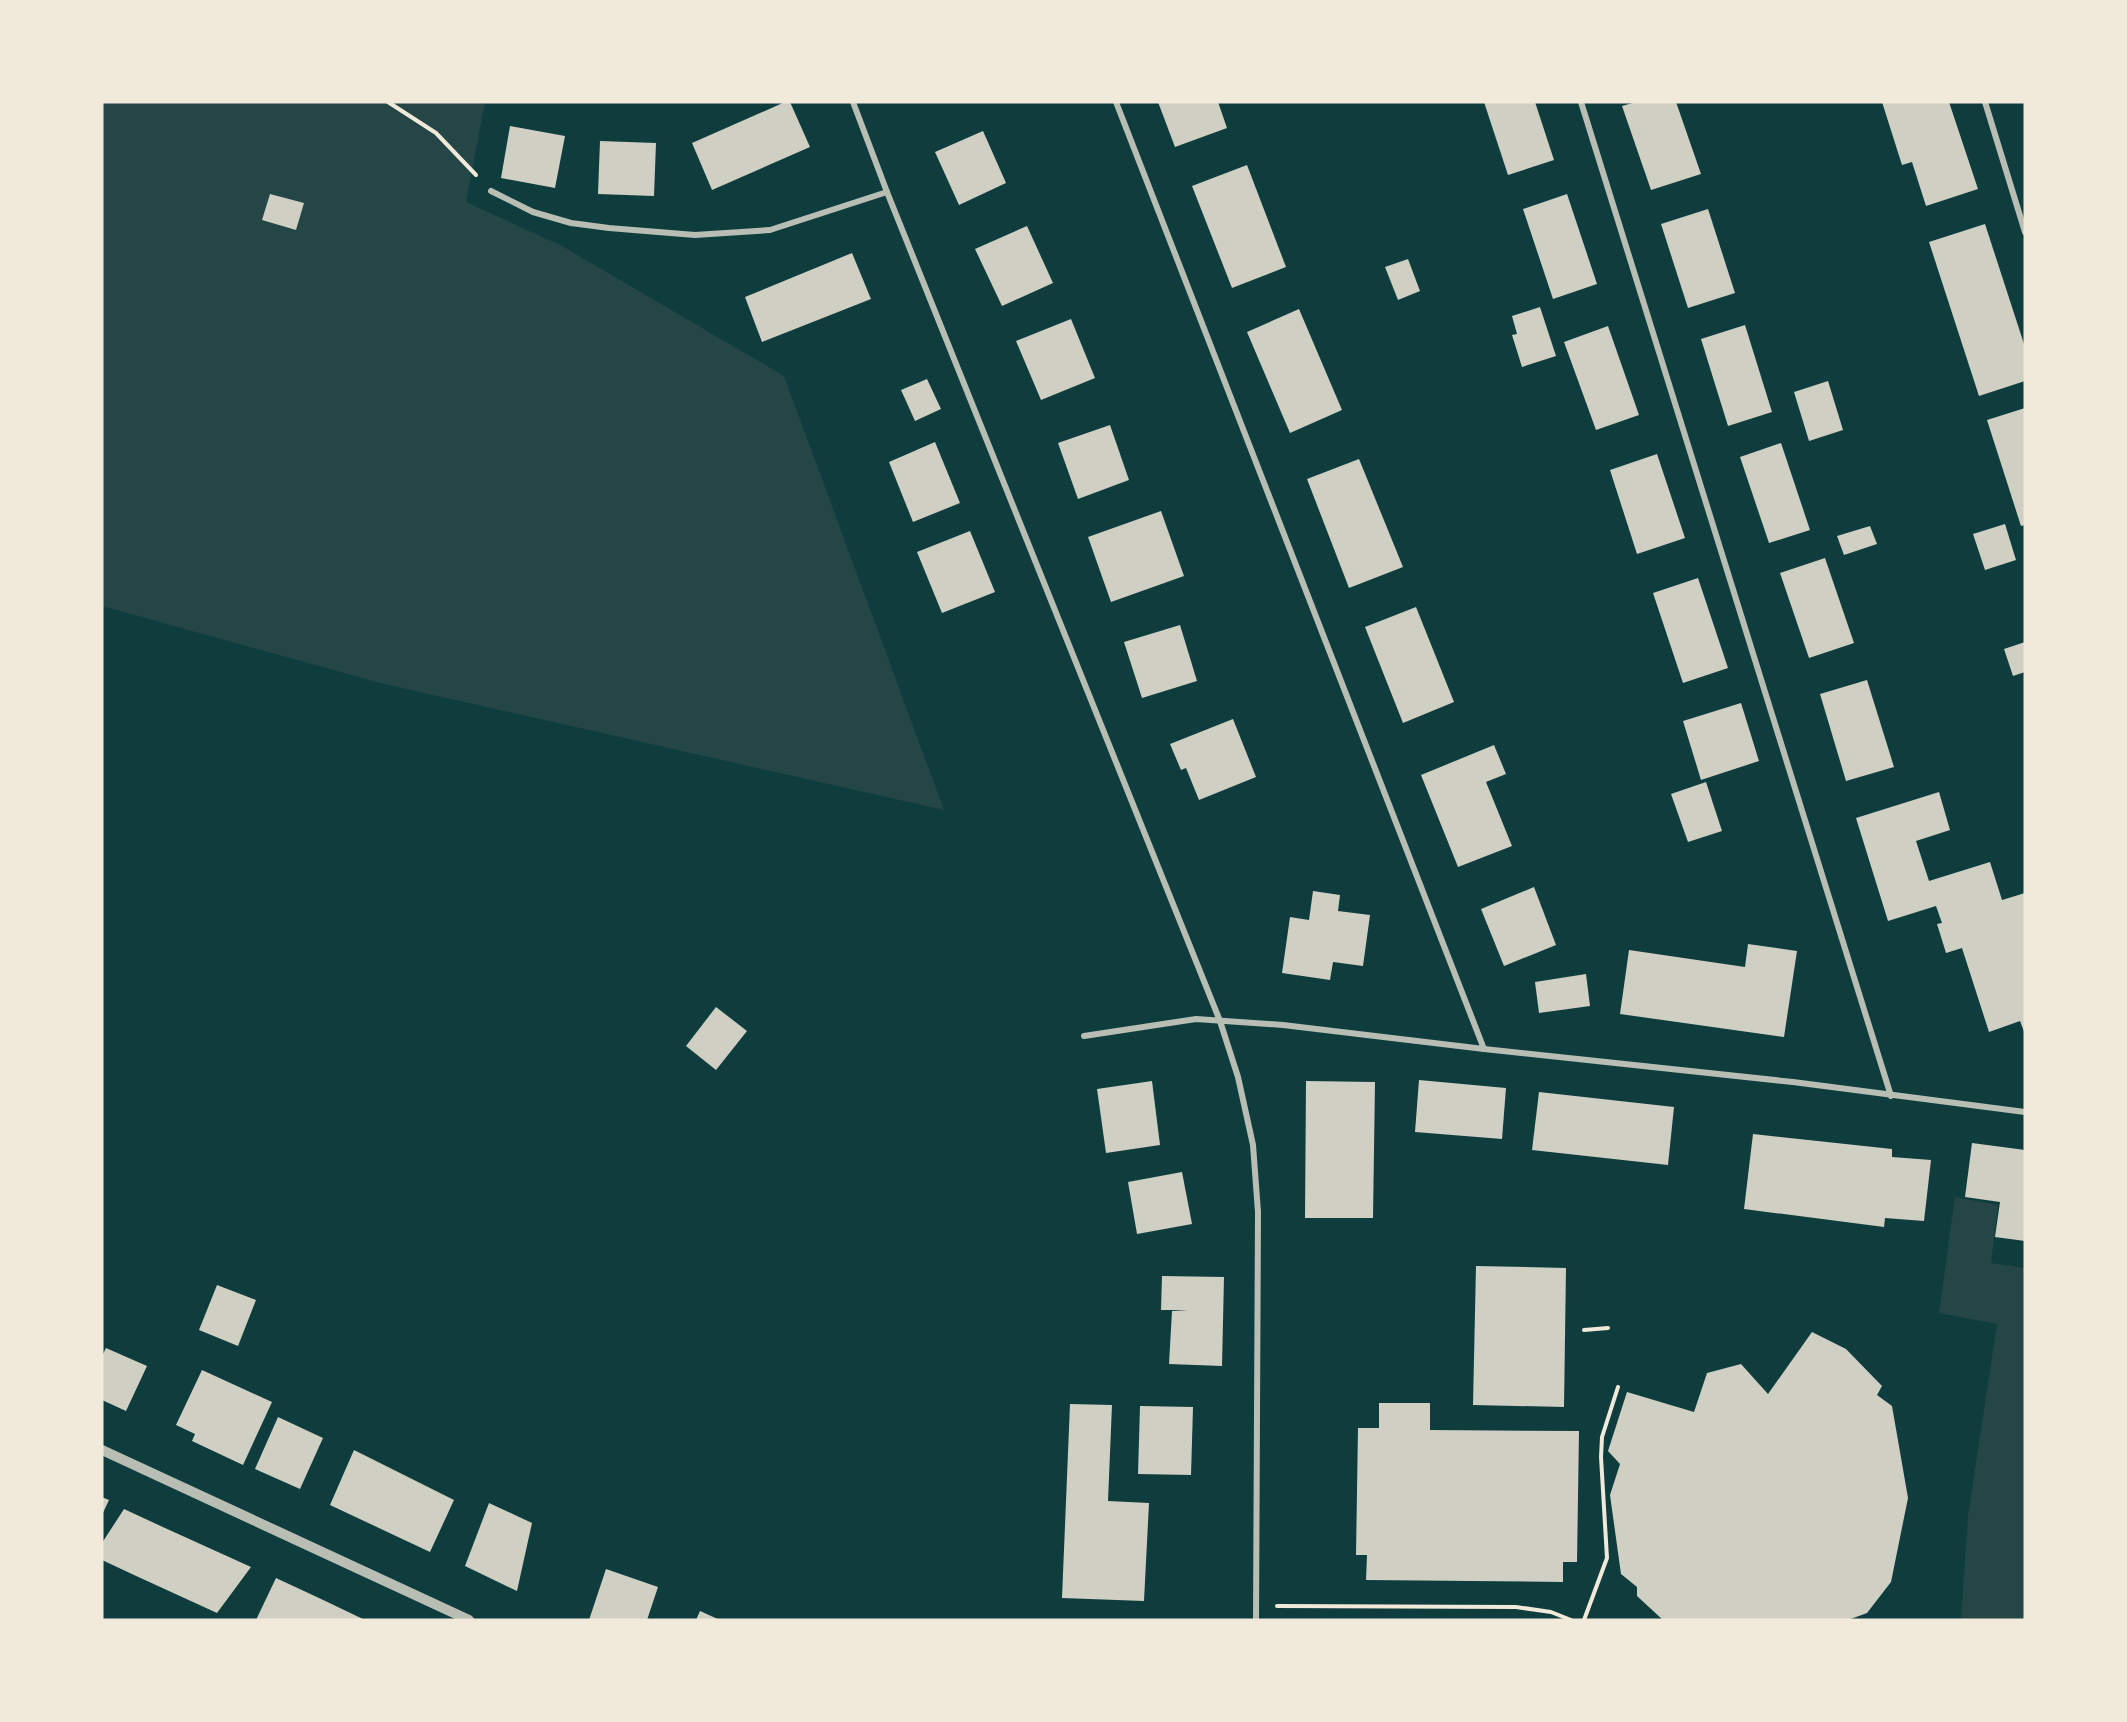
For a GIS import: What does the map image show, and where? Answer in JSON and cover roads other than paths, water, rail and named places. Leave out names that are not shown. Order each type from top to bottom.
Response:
[{"type":"street","points":[[853,102],[887,192],[1220,1021],[1238,1077],[1253,1145],[1258,1212],[1256,1620]]},
{"type":"street","points":[[1116,102],[1484,1049]]},
{"type":"street","points":[[1581,102],[1891,1096]]},
{"type":"street","points":[[1984,102],[2025,232]]},
{"type":"street","points":[[491,191],[534,212],[571,223],[695,235],[770,230],[887,192]]},
{"type":"street","points":[[1083,1036],[1196,1018],[1283,1025],[1793,1082],[2025,1112]]},
{"type":"street","points":[[102,1450],[470,1620]]}]
